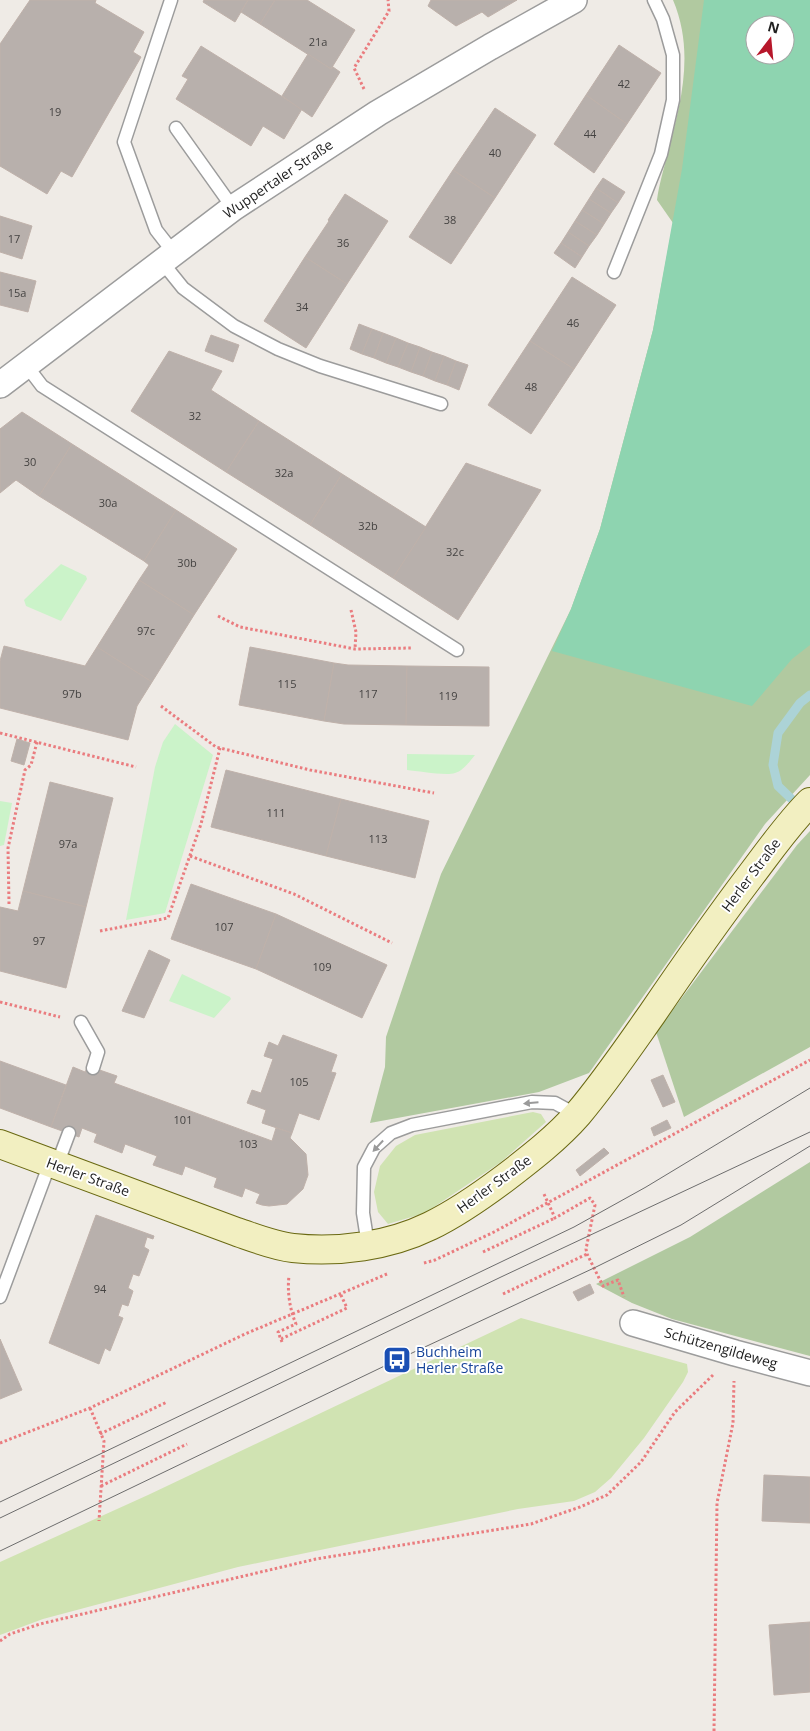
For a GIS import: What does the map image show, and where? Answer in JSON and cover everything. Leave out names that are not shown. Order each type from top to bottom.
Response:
[{"type":"street","name":"Wuppertaler Straße","points":[[0,385],[233,208],[378,113],[574,0]]},
{"type":"street","name":"Herler Straße","points":[[0,1144],[237,1232],[266,1242],[292,1248],[328,1249],[368,1245],[398,1238],[430,1226],[474,1201],[550,1142],[577,1115],[604,1082],[719,918],[784,832],[810,802]]},
{"type":"street","name":"Schützengildeweg","points":[[633,1323],[810,1373]]},
{"type":"lane","points":[[170,0],[124,142],[156,230],[183,288],[234,326],[278,349],[320,366],[441,404]]},
{"type":"lane","points":[[614,272],[660,154],[673,100],[672,55],[663,20],[654,0]]},
{"type":"lane","points":[[176,128],[233,208]]},
{"type":"lane","points":[[26,365],[42,386],[457,650]]},
{"type":"lane","points":[[80,1022],[98,1052],[93,1068]]},
{"type":"lane","points":[[368,1245],[363,1213],[364,1167],[374,1148],[392,1133],[412,1125],[532,1102],[554,1103],[577,1115]]},
{"type":"lane","points":[[0,1296],[54,1164],[69,1133]]},
{"type":"path","points":[[378,113],[354,68],[389,11],[388,0]]},
{"type":"path","points":[[355,649],[356,632],[349,599],[356,586]]},
{"type":"path","points":[[218,616],[240,627],[355,649],[416,648]]},
{"type":"path","points":[[161,706],[216,747],[310,770],[434,794]]},
{"type":"path","points":[[0,733],[136,767]]},
{"type":"path","points":[[9,904],[8,848],[25,770],[31,765],[37,742]]},
{"type":"path","points":[[100,931],[168,918],[201,824],[220,748]]},
{"type":"path","points":[[190,856],[294,894],[392,943]]},
{"type":"path","points":[[0,1002],[80,1022]]},
{"type":"path","points":[[544,1194],[555,1218]]},
{"type":"path","points":[[483,1252],[555,1218],[590,1198],[595,1205],[586,1249],[587,1254],[603,1286],[618,1280],[633,1323]]},
{"type":"path","points":[[292,1248],[288,1284],[292,1314],[296,1324],[278,1332],[281,1340],[347,1308],[340,1293]]},
{"type":"path","points":[[503,1294],[587,1254]]},
{"type":"path","points":[[0,1641],[10,1634],[40,1624],[306,1561],[531,1524],[580,1507],[607,1495],[641,1462],[675,1412],[735,1353]]},
{"type":"path","points":[[714,1731],[718,1503],[733,1423],[735,1353]]},
{"type":"path","points":[[100,1434],[167,1402]]},
{"type":"path","points":[[90,1408],[104,1441],[98,1521]]},
{"type":"path","points":[[101,1486],[187,1444]]},
{"type":"green space","points":[[673,0],[782,0],[744,13],[745,65],[750,65],[810,574],[810,775],[765,824],[589,1073],[539,1092],[370,1123],[385,1067],[386,1037],[441,874],[571,609],[600,529],[653,330],[673,223],[657,200],[684,78],[683,39],[680,19]]},
{"type":"green space","points":[[704,0],[810,0],[810,645],[792,659],[752,706],[552,651],[571,609],[600,529],[653,330],[682,169]]},
{"type":"green space","points":[[61,564],[86,576],[87,579],[61,621],[26,606],[24,600]]},
{"type":"green space","points":[[175,724],[213,755],[165,913],[126,920],[155,767],[163,742]]},
{"type":"green space","points":[[407,754],[475,755],[461,770],[445,774],[407,770]]},
{"type":"green space","points":[[0,801],[12,803],[4,845],[0,846]]},
{"type":"green space","points":[[810,831],[810,1047],[684,1117],[656,1032],[797,845]]},
{"type":"green space","points":[[182,974],[231,999],[214,1018],[169,1001]]},
{"type":"green space","points":[[533,1112],[541,1114],[546,1122],[501,1162],[425,1213],[388,1224],[378,1212],[374,1192],[380,1166],[396,1146],[415,1135]]},
{"type":"green space","points":[[810,1162],[810,1356],[672,1319],[632,1303],[596,1284],[690,1237]]},
{"type":"green space","points":[[521,1318],[687,1364],[688,1372],[683,1382],[644,1438],[611,1478],[595,1492],[574,1501],[518,1509],[238,1567],[43,1619],[0,1635],[0,1562],[148,1495]]},
{"type":"building","points":[[30,0],[96,0],[95,3],[144,32],[133,52],[141,57],[72,177],[61,171],[47,194],[0,166],[0,44]]},
{"type":"building","points":[[204,0],[248,0],[235,22],[203,2]]},
{"type":"building","points":[[248,0],[275,0],[260,24],[241,12]]},
{"type":"building","points":[[275,0],[307,0],[355,30],[331,69],[260,24]]},
{"type":"building","points":[[431,0],[517,0],[488,17],[482,12],[456,26],[428,6]]},
{"type":"building","points":[[619,45],[661,73],[627,124],[586,95]]},
{"type":"building","points":[[201,46],[302,109],[284,139],[263,126],[251,146],[176,99],[188,79],[182,76]]},
{"type":"building","points":[[308,54],[331,69],[333,67],[340,72],[312,117],[282,96]]},
{"type":"building","points":[[586,95],[627,124],[594,173],[554,144]]},
{"type":"building","points":[[495,108],[536,135],[495,198],[453,170]]},
{"type":"building","points":[[453,170],[495,198],[451,264],[409,237]]},
{"type":"building","points":[[603,178],[625,192],[618,203],[596,188]]},
{"type":"building","points":[[596,188],[618,203],[611,213],[589,199]]},
{"type":"building","points":[[345,194],[388,221],[347,284],[305,257]]},
{"type":"building","points":[[589,199],[611,213],[604,224],[582,210]]},
{"type":"building","points":[[582,210],[604,224],[597,235],[575,221]]},
{"type":"building","points":[[0,216],[32,226],[22,259],[0,252]]},
{"type":"building","points":[[575,221],[597,235],[589,246],[568,232]]},
{"type":"building","points":[[568,232],[589,246],[582,257],[561,243]]},
{"type":"building","points":[[561,243],[582,257],[575,268],[554,253]]},
{"type":"building","points":[[305,257],[347,284],[306,348],[264,321]]},
{"type":"building","points":[[0,272],[36,281],[28,312],[0,305]]},
{"type":"building","points":[[572,277],[616,305],[574,369],[530,341]]},
{"type":"building","points":[[359,324],[372,329],[362,354],[350,349]]},
{"type":"building","points":[[372,329],[383,333],[374,358],[362,354]]},
{"type":"building","points":[[383,333],[396,338],[386,363],[374,358]]},
{"type":"building","points":[[211,335],[239,345],[233,362],[205,351]]},
{"type":"building","points":[[396,338],[408,343],[398,367],[386,363]]},
{"type":"building","points":[[530,341],[574,369],[531,434],[488,405]]},
{"type":"building","points":[[408,343],[420,347],[411,372],[398,367]]},
{"type":"building","points":[[420,347],[432,352],[423,376],[411,372]]},
{"type":"building","points":[[169,351],[222,371],[211,390],[259,421],[226,472],[131,411]]},
{"type":"building","points":[[432,352],[444,356],[435,381],[423,376]]},
{"type":"building","points":[[444,356],[456,361],[447,385],[435,381]]},
{"type":"building","points":[[456,361],[468,365],[459,390],[447,385]]},
{"type":"building","points":[[22,412],[72,444],[39,496],[16,480],[0,493],[0,429]]},
{"type":"building","points":[[259,421],[342,474],[310,525],[226,472]]},
{"type":"building","points":[[72,444],[176,510],[144,561],[39,496]]},
{"type":"building","points":[[466,463],[541,490],[458,620],[393,578]]},
{"type":"building","points":[[342,474],[426,527],[393,578],[310,525]]},
{"type":"building","points":[[176,510],[237,549],[194,615],[139,580],[149,565],[144,561]]},
{"type":"building","points":[[139,580],[194,615],[152,682],[97,647]]},
{"type":"building","points":[[4,646],[85,666],[97,647],[152,682],[137,706],[128,740],[0,708],[0,661]]},
{"type":"building","points":[[250,647],[334,663],[324,721],[239,705]]},
{"type":"building","points":[[334,663],[407,666],[406,725],[344,724],[324,721]]},
{"type":"building","points":[[407,666],[489,667],[489,726],[406,725]]},
{"type":"building","points":[[17,739],[30,743],[24,765],[11,761]]},
{"type":"building","points":[[226,770],[341,799],[326,856],[211,827]]},
{"type":"building","points":[[50,782],[113,798],[86,907],[23,891]]},
{"type":"building","points":[[341,799],[429,821],[415,878],[326,856]]},
{"type":"building","points":[[191,884],[276,914],[256,969],[171,939]]},
{"type":"building","points":[[23,891],[86,907],[66,988],[0,971],[0,907],[18,911]]},
{"type":"building","points":[[276,914],[387,965],[362,1018],[256,969]]},
{"type":"building","points":[[149,950],[170,960],[144,1018],[122,1011]]},
{"type":"building","points":[[283,1035],[337,1055],[331,1072],[336,1073],[319,1120],[299,1113],[292,1133],[262,1123],[266,1110],[247,1103],[252,1090],[261,1093],[273,1059],[264,1056],[269,1042],[278,1046]]},
{"type":"building","points":[[0,1061],[66,1085],[51,1127],[0,1108]]},
{"type":"building","points":[[88,1066],[117,1076],[114,1083],[272,1141],[276,1128],[292,1133],[290,1138],[306,1154],[308,1175],[303,1189],[287,1204],[262,1205],[256,1203],[260,1194],[245,1188],[242,1197],[214,1187],[217,1178],[185,1166],[182,1175],[153,1165],[157,1156],[125,1144],[122,1153],[94,1142],[97,1134],[82,1128],[79,1137],[51,1127],[73,1067],[85,1072]]},
{"type":"building","points":[[663,1075],[675,1102],[663,1107],[651,1080]]},
{"type":"building","points":[[667,1120],[671,1128],[654,1136],[651,1128]]},
{"type":"building","points":[[604,1148],[609,1153],[580,1176],[576,1170]]},
{"type":"building","points":[[96,1215],[154,1236],[153,1239],[147,1237],[144,1247],[149,1250],[139,1276],[133,1274],[128,1288],[133,1291],[128,1306],[122,1304],[118,1316],[123,1318],[110,1351],[105,1348],[99,1364],[49,1343]]},
{"type":"building","points":[[590,1284],[594,1293],[578,1301],[573,1292]]},
{"type":"building","points":[[0,1339],[22,1390],[0,1399]]},
{"type":"building","points":[[764,1475],[810,1477],[810,1523],[762,1521]]},
{"type":"building","points":[[810,1622],[810,1692],[774,1695],[769,1625]]},
{"type":"waterway","points":[[801,808],[778,786],[773,765],[778,733],[800,703],[810,695]]},
{"type":"tram line","points":[[0,1502],[574,1227],[646,1187],[810,1088]]},
{"type":"tram line","points":[[0,1518],[501,1277],[810,1132]]},
{"type":"tram line","points":[[0,1551],[681,1225],[810,1146]]},
{"type":"place","name":"Buchheim Herler Straße","points":[[397,1360]]}]
